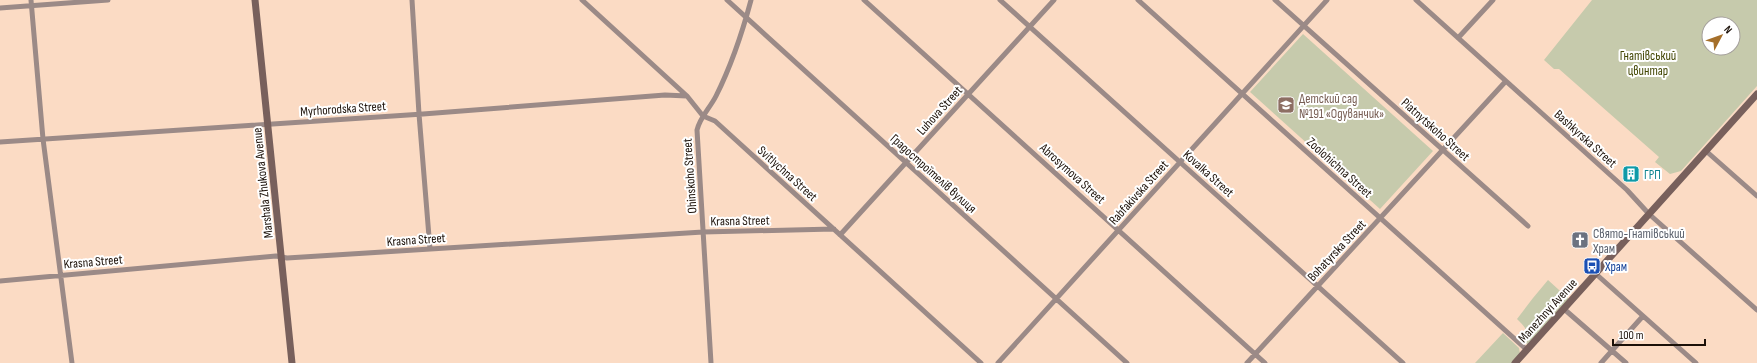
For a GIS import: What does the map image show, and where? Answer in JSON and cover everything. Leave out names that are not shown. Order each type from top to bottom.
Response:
[{"type":"street","points":[[31,0],[43,139],[72,363]]},
{"type":"street","points":[[0,8],[108,0]]},
{"type":"street","name":"Marshala Zhukova Avenue","points":[[255,0],[292,363]]},
{"type":"street","points":[[412,0],[419,114],[430,249]]},
{"type":"street","name":"Svitlychna Street","points":[[582,0],[687,96],[703,116],[715,121],[981,363]]},
{"type":"street","name":"Градостроїтелiв вулиця","points":[[726,0],[1127,363]]},
{"type":"street","name":"Ohinskoho Street","points":[[711,363],[697,130],[703,116],[709,109],[717,94],[746,18],[751,0]]},
{"type":"street","name":"Abrosymova Street","points":[[864,0],[1266,363]]},
{"type":"street","name":"Kovalka Street","points":[[1000,0],[1403,363]]},
{"type":"street","name":"Luhova Street","points":[[840,235],[1054,0]]},
{"type":"street","name":"Zoolohichna Street","points":[[1138,0],[1527,350]]},
{"type":"street","name":"Piatnytskoho Street","points":[[1275,0],[1528,226]]},
{"type":"street","name":"Rabfakivska Street","points":[[998,363],[1327,0]]},
{"type":"street","name":"Bashkyrska Street","points":[[1416,0],[1627,190],[1649,214],[1757,310]]},
{"type":"street","points":[[1458,38],[1493,0]]},
{"type":"street","name":"Bohatyrska Street","points":[[1247,363],[1506,81]]},
{"type":"street","name":"Manezhnyi Avenue","points":[[1515,363],[1757,94]]},
{"type":"street","name":"Myrhorodska Street","points":[[0,142],[419,114],[665,95],[687,96]]},
{"type":"street","points":[[1706,151],[1757,196]]},
{"type":"street","name":"Krasna Street","points":[[0,281],[281,257],[704,232],[834,229]]},
{"type":"street","points":[[1596,274],[1696,363]]},
{"type":"street","points":[[1564,309],[1626,363]]},
{"type":"street","points":[[1601,363],[1643,316]]},
{"type":"green space","name":"Гнатівський цвинтар","points":[[1592,0],[1757,0],[1757,86],[1681,171],[1670,174],[1655,162],[1659,157],[1559,69],[1554,69],[1544,60]]},
{"type":"green space","points":[[1303,34],[1433,151],[1380,209],[1250,92]]},
{"type":"green space","points":[[1548,280],[1569,299],[1528,345],[1526,343],[1528,340],[1528,333],[1517,319]]},
{"type":"green space","points":[[1503,333],[1519,348],[1520,354],[1512,363],[1475,363]]},
{"type":"place","name":"Детский сад №191 «Одуванчик»","points":[[1286,105]]},
{"type":"place","name":"ГРП","points":[[1631,174]]},
{"type":"place","name":"Свято-Гнатівський Храм","points":[[1580,240]]},
{"type":"place","name":"Храм","points":[[1592,266]]}]
